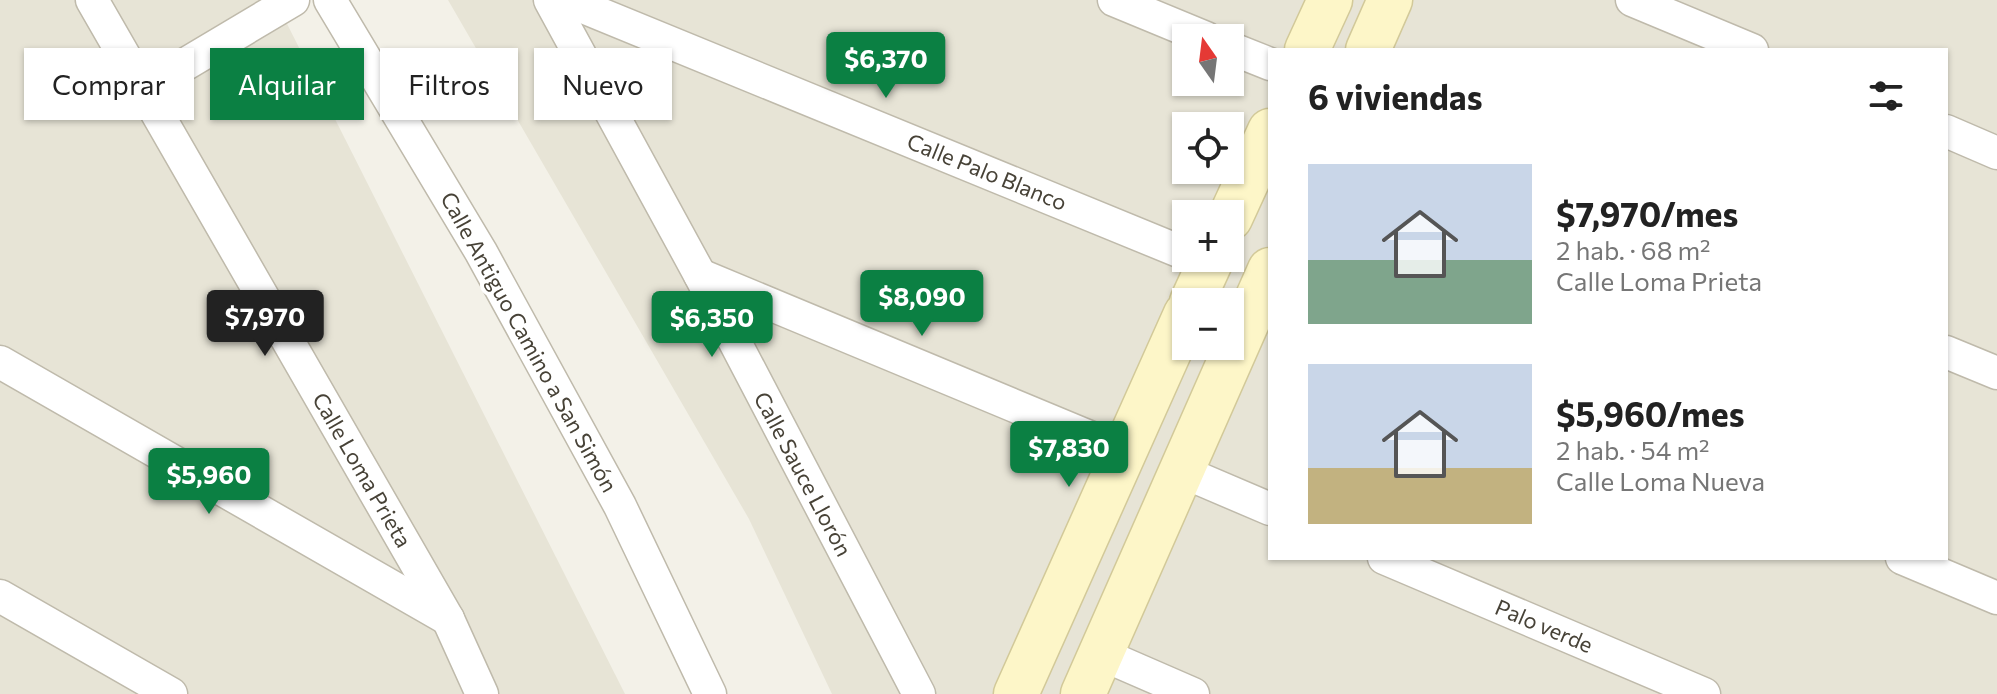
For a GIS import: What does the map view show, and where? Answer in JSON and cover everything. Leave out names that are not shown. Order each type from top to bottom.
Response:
[{"type":"street","name":"Calle Loma Prieta","points":[[92,0],[119,48]]},
{"type":"street","points":[[194,59],[293,0]]},
{"type":"street","name":"Calle Antiguo Camino a San Simón","points":[[330,0],[481,252],[606,479],[710,694]]},
{"type":"street","name":"Calle Sauce Llorón","points":[[550,0],[700,275],[919,694]]},
{"type":"street","name":"Calle Palo Blanco","points":[[566,0],[1172,256]]},
{"type":"street","points":[[1114,0],[1172,24]]},
{"type":"street","points":[[1308,48],[1330,0]]},
{"type":"street","points":[[1369,48],[1390,0]]},
{"type":"street","points":[[1632,0],[1747,48]]},
{"type":"street","points":[[1244,54],[1268,63]]},
{"type":"street","name":"Calle Loma Prieta","points":[[159,120],[448,619],[482,694]]},
{"type":"street","points":[[1948,132],[1997,153]]},
{"type":"street","points":[[1238,200],[1268,135]]},
{"type":"street","points":[[700,275],[1123,451]]},
{"type":"street","points":[[1083,694],[1267,284]]},
{"type":"street","points":[[1016,694],[1172,344]]},
{"type":"street","points":[[1948,353],[1997,373]]},
{"type":"street","points":[[0,362],[448,619]]},
{"type":"street","points":[[1181,471],[1268,508]]},
{"type":"street","name":"Palo verde","points":[[1389,560],[1704,694]]},
{"type":"street","points":[[1907,560],[1997,598]]},
{"type":"street","points":[[0,596],[171,694]]},
{"type":"street","points":[[1101,654],[1193,694]]},
{"type":"shaded area","points":[[0,0],[275,0],[299,48],[210,48],[210,120],[336,120],[625,694],[0,694]]},
{"type":"shaded area","points":[[448,0],[1997,0],[1997,694],[832,694],[749,519],[518,120],[518,48],[476,48]]}]
